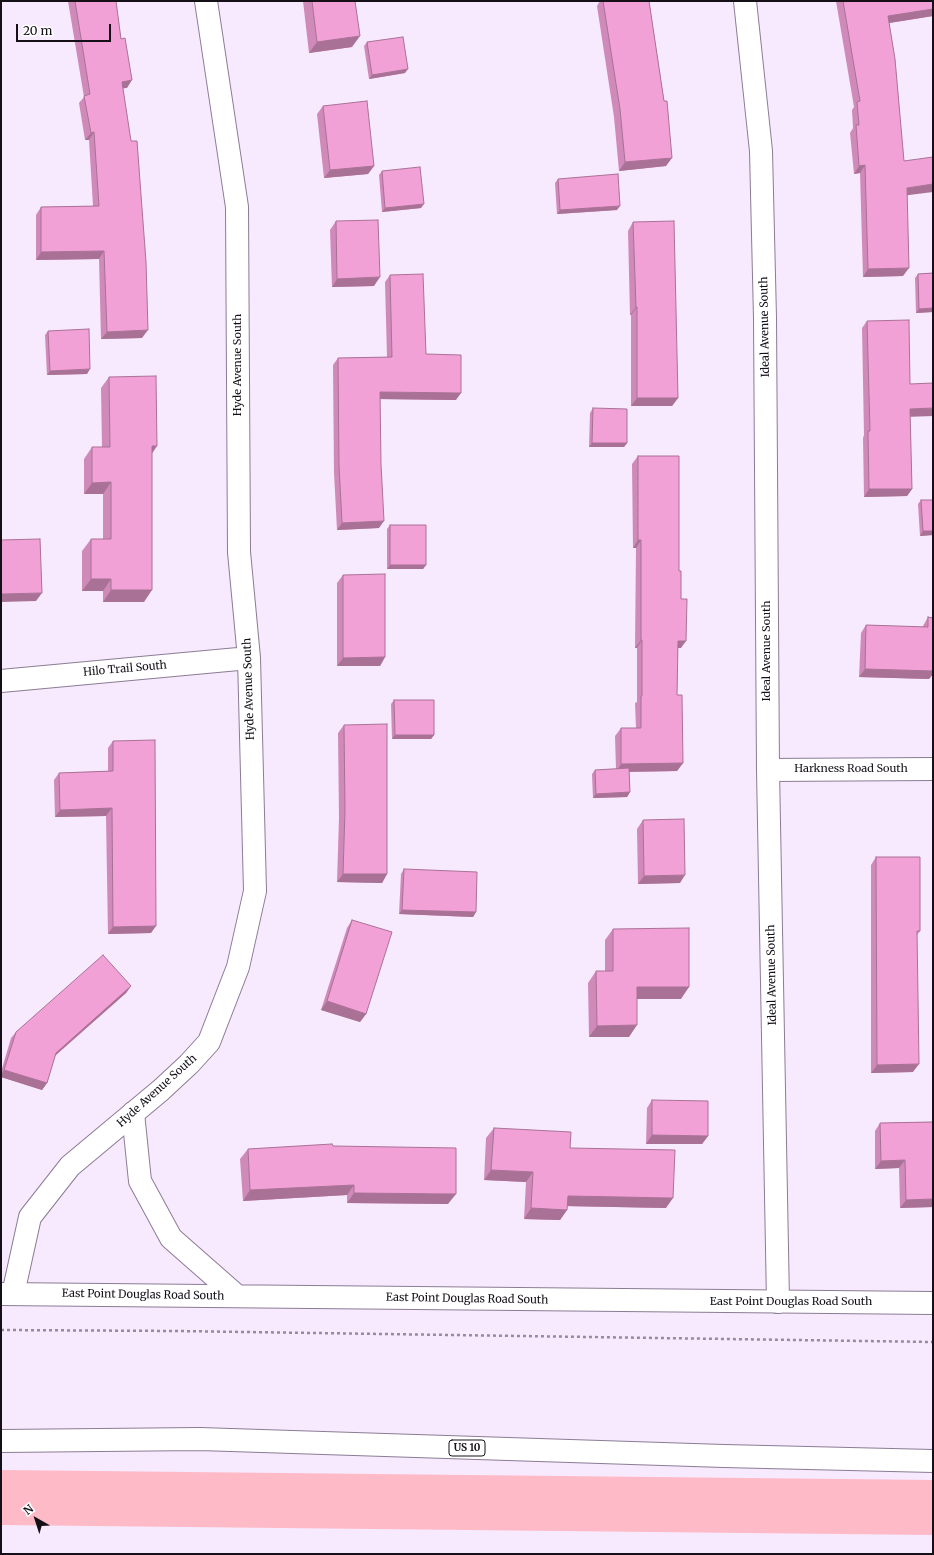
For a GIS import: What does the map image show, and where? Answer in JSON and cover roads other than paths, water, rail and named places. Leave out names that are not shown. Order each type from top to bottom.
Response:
[{"type":"main road","name":"Hyde Avenue South","points":[[7,1294],[30,1217],[70,1166],[189,1064],[209,1042],[238,967],[255,890],[249,658],[239,552],[237,207],[206,1]]},
{"type":"main road","name":"Ideal Avenue South","points":[[745,1],[761,151],[765,318],[768,770],[778,1302]]},
{"type":"main road","name":"Hilo Trail South","points":[[1,681],[249,658]]},
{"type":"main road","name":"Harkness Road South","points":[[768,770],[933,769]]},
{"type":"main road","points":[[133,1113],[140,1181],[171,1238],[237,1296]]},
{"type":"main road","name":"East Point Douglas Road South","points":[[7,1294],[933,1303]]},
{"type":"main road","name":"US 10","points":[[1,1441],[200,1439],[724,1456],[933,1461]]}]
